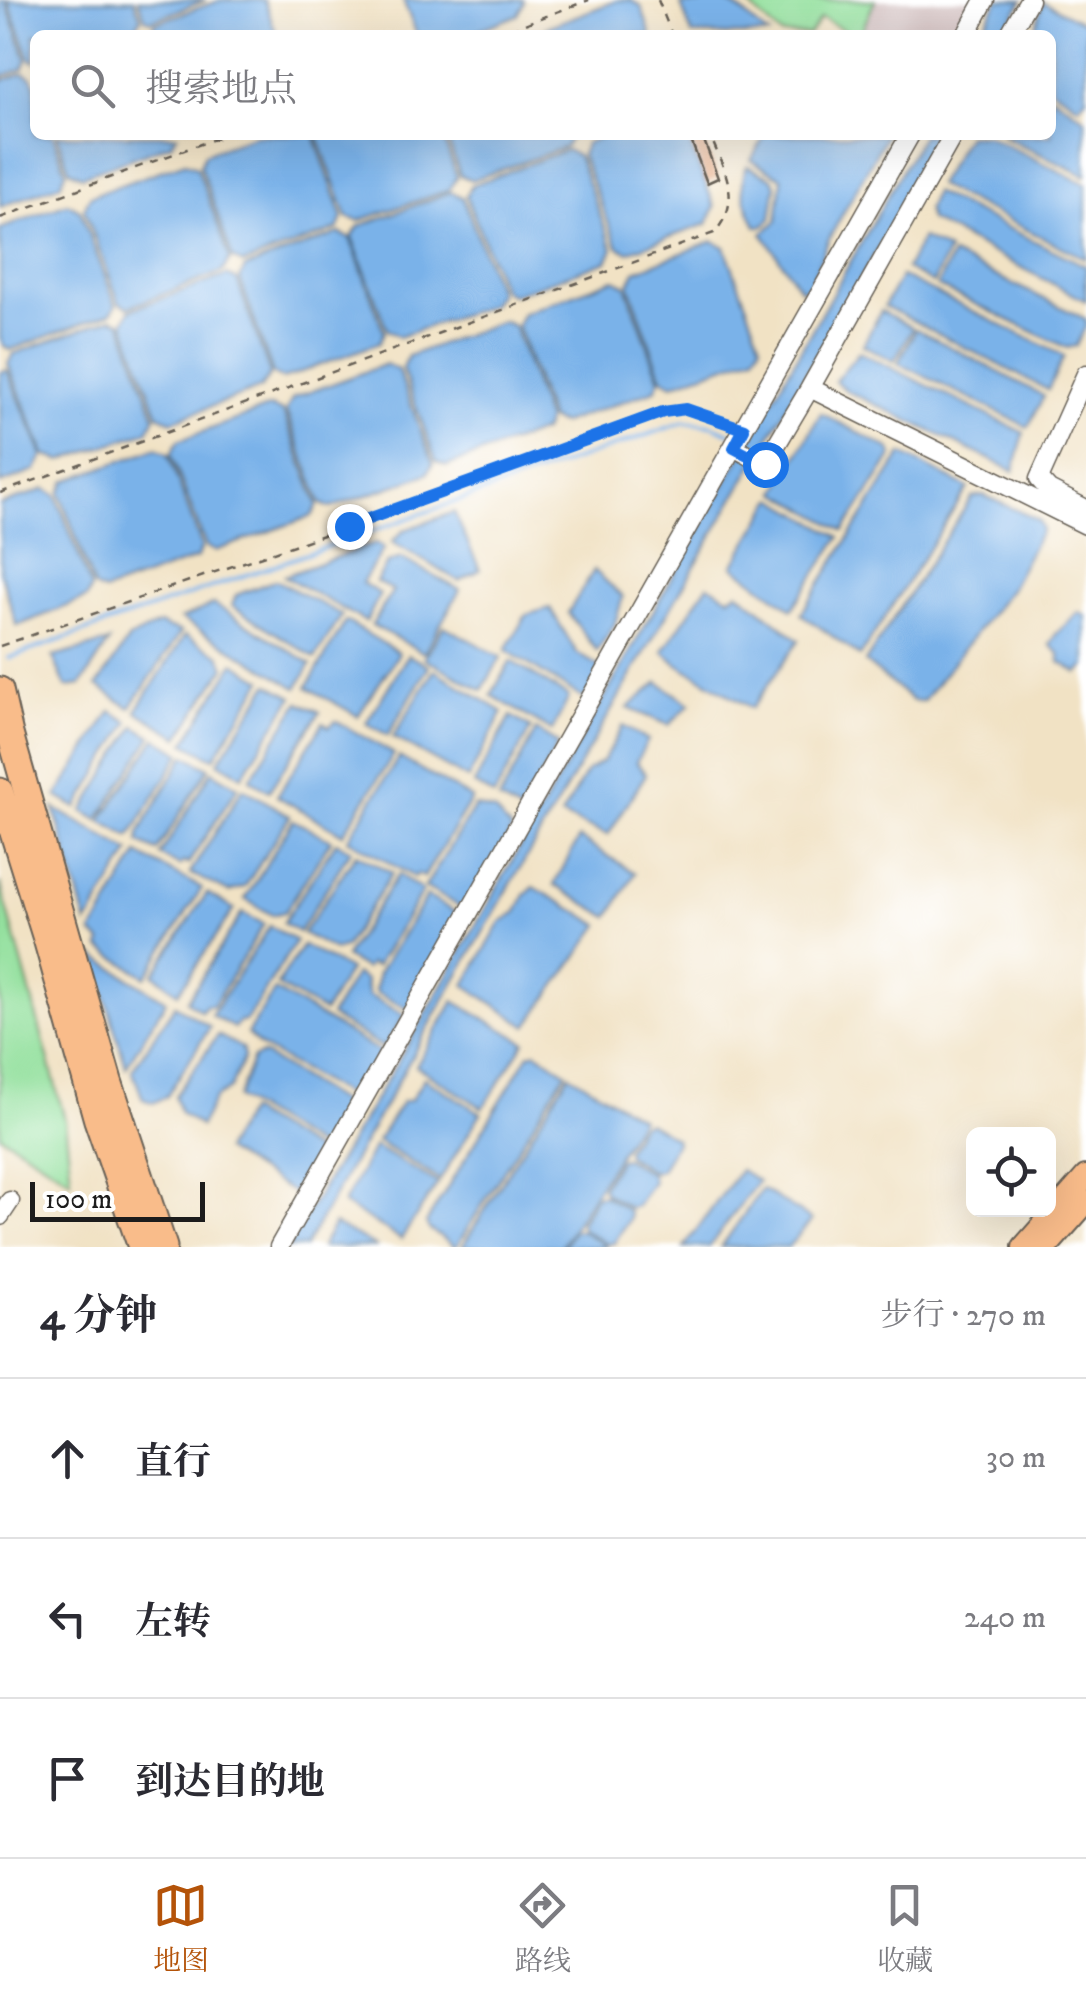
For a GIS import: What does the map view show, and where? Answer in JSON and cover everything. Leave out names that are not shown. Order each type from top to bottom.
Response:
[{"type":"highway","points":[[0,690],[8,759],[164,1247]]},
{"type":"highway","points":[[0,791],[98,1120],[141,1247]]},
{"type":"main road","points":[[1024,1247],[1086,1178]]},
{"type":"main road","points":[[1046,1247],[1086,1202]]},
{"type":"street","points":[[969,30],[985,0]]},
{"type":"street","points":[[1012,30],[1029,0]]},
{"type":"street","points":[[279,1247],[907,140]]},
{"type":"street","points":[[734,448],[765,464],[950,140]]},
{"type":"street","points":[[1086,374],[1039,478],[1048,490],[1086,509]]},
{"type":"street","points":[[810,388],[1086,524]]},
{"type":"path","points":[[509,30],[590,0]]},
{"type":"path","points":[[658,0],[670,30]]},
{"type":"path","points":[[0,218],[211,140]]},
{"type":"path","points":[[0,492],[714,233],[724,222],[731,197],[712,140]]},
{"type":"path","points":[[0,646],[663,412],[686,409],[744,429]]},
{"type":"shaded area","points":[[875,0],[976,0],[959,30],[862,30]]},
{"type":"green space","points":[[743,0],[875,0],[862,30],[844,30],[821,18],[813,30],[776,30]]},
{"type":"green space","points":[[0,882],[65,1120],[71,1180],[0,1135]]},
{"type":"water","points":[[0,0],[5,0],[27,60],[23,69],[0,77]]},
{"type":"water","points":[[8,0],[134,0],[141,18],[136,27],[128,30],[30,30],[30,59]]},
{"type":"water","points":[[138,0],[206,0],[151,21],[145,18]]},
{"type":"water","points":[[221,0],[264,0],[275,30],[152,30],[155,23]]},
{"type":"water","points":[[403,0],[524,3],[518,15],[478,30],[415,30]]},
{"type":"water","points":[[618,0],[630,0],[641,6],[649,30],[546,30]]},
{"type":"water","points":[[703,0],[734,6],[763,30],[690,30],[681,5],[701,4]]},
{"type":"water","points":[[998,0],[1023,0],[1005,30],[982,30]]},
{"type":"water","points":[[1043,2],[1086,24],[1086,97],[1079,106],[1056,91],[1056,30],[1035,30]]},
{"type":"water","points":[[23,73],[30,76],[30,140],[55,140],[66,172],[60,184],[0,207],[0,81]]},
{"type":"water","points":[[1056,98],[1085,118],[1086,176],[1011,140],[1056,140]]},
{"type":"water","points":[[59,140],[174,140],[82,176],[69,170]]},
{"type":"water","points":[[242,140],[316,140],[343,218],[338,229],[243,264],[233,259],[200,165],[204,154]]},
{"type":"water","points":[[319,140],[444,140],[457,177],[449,190],[358,221],[347,217]]},
{"type":"water","points":[[448,140],[568,140],[565,147],[472,180],[460,175]]},
{"type":"water","points":[[688,140],[715,207],[707,224],[628,252],[618,247],[581,154],[586,143]]},
{"type":"water","points":[[762,140],[883,140],[829,239],[810,285],[801,290],[762,233],[777,221],[782,178],[751,160]]},
{"type":"water","points":[[919,140],[941,140],[305,1247],[287,1247],[420,1024]]},
{"type":"water","points":[[964,140],[996,140],[1086,184],[1086,259],[937,185]]},
{"type":"water","points":[[566,150],[578,156],[613,249],[607,261],[512,295],[503,290],[466,195],[472,185]]},
{"type":"water","points":[[185,162],[197,167],[230,259],[222,272],[129,307],[119,302],[84,209],[90,196]]},
{"type":"water","points":[[747,166],[771,177],[776,185],[771,219],[762,226],[756,226],[744,196]]},
{"type":"water","points":[[451,192],[463,198],[499,292],[491,305],[399,337],[387,330],[352,237],[359,226]]},
{"type":"water","points":[[934,192],[1086,266],[1086,301],[929,220],[927,210]]},
{"type":"water","points":[[67,203],[80,210],[116,305],[111,313],[10,350],[0,338],[0,229]]},
{"type":"water","points":[[339,233],[350,238],[384,332],[379,343],[283,379],[273,374],[240,279],[245,268]]},
{"type":"water","points":[[922,238],[948,251],[933,283],[906,269]]},
{"type":"water","points":[[713,241],[725,247],[761,344],[755,355],[673,384],[662,378],[629,284],[635,271]]},
{"type":"water","points":[[952,255],[1086,319],[1076,346],[1067,348],[937,286]]},
{"type":"water","points":[[227,275],[237,280],[270,374],[261,388],[172,421],[158,415],[124,322],[130,310]]},
{"type":"water","points":[[901,276],[1064,356],[1048,390],[884,306]]},
{"type":"water","points":[[614,279],[626,285],[660,380],[655,390],[560,424],[550,420],[517,325],[523,313]]},
{"type":"water","points":[[881,311],[913,328],[894,361],[863,345]]},
{"type":"water","points":[[112,318],[121,322],[155,417],[148,431],[61,461],[45,455],[8,364],[13,354]]},
{"type":"water","points":[[502,321],[514,326],[547,421],[543,431],[447,466],[436,461],[402,369],[408,356]]},
{"type":"water","points":[[916,329],[1044,396],[1028,427],[898,363]]},
{"type":"water","points":[[859,352],[1024,433],[1014,471],[847,391],[835,381]]},
{"type":"water","points":[[386,364],[398,370],[433,463],[427,474],[331,508],[321,504],[286,411],[293,398]]},
{"type":"water","points":[[7,370],[43,456],[35,471],[0,484],[0,372]]},
{"type":"water","points":[[270,407],[283,412],[318,505],[312,516],[215,551],[206,547],[171,454],[178,441]]},
{"type":"water","points":[[821,413],[891,450],[893,455],[844,531],[777,492]]},
{"type":"water","points":[[156,448],[168,454],[202,547],[197,558],[104,592],[94,587],[60,493],[66,481]]},
{"type":"water","points":[[902,454],[968,488],[860,656],[801,614]]},
{"type":"water","points":[[45,489],[56,495],[91,588],[87,598],[17,626],[0,571],[0,505]]},
{"type":"water","points":[[983,495],[1038,520],[1042,529],[1010,589],[923,701],[913,701],[865,662],[972,497]]},
{"type":"water","points":[[774,498],[840,537],[792,609],[733,566]]},
{"type":"water","points":[[454,512],[480,570],[459,581],[392,542],[404,530]]},
{"type":"water","points":[[376,543],[384,548],[362,583],[380,594],[366,622],[284,576]]},
{"type":"water","points":[[401,558],[460,590],[424,653],[372,625],[393,590],[376,582],[387,563]]},
{"type":"water","points":[[594,570],[623,597],[614,626],[597,651],[568,613]]},
{"type":"water","points":[[276,580],[342,615],[315,658],[232,606],[236,595]]},
{"type":"water","points":[[708,585],[729,597],[738,592],[799,640],[752,708],[676,663],[663,651]]},
{"type":"water","points":[[214,604],[311,664],[297,688],[181,619]]},
{"type":"water","points":[[550,608],[577,653],[603,669],[584,699],[506,650],[526,615]]},
{"type":"water","points":[[1079,612],[1086,616],[1086,666],[1078,673],[1060,662],[1060,654],[1050,645]]},
{"type":"water","points":[[346,621],[399,653],[358,716],[307,687]]},
{"type":"water","points":[[159,624],[181,632],[130,708],[97,686],[129,639]]},
{"type":"water","points":[[444,626],[501,657],[482,690],[424,658]]},
{"type":"water","points":[[185,635],[220,655],[225,667],[179,737],[136,711]]},
{"type":"water","points":[[109,642],[81,685],[66,687],[53,657]]},
{"type":"water","points":[[408,655],[429,666],[388,735],[366,723]]},
{"type":"water","points":[[511,661],[569,697],[552,731],[491,695]]},
{"type":"water","points":[[234,663],[263,680],[214,758],[185,743]]},
{"type":"water","points":[[434,670],[503,712],[468,779],[393,737]]},
{"type":"water","points":[[658,682],[690,704],[669,725],[628,708]]},
{"type":"water","points":[[269,684],[293,697],[242,776],[218,762]]},
{"type":"water","points":[[299,702],[320,712],[269,791],[250,779]]},
{"type":"water","points":[[111,711],[129,722],[77,808],[57,796]]},
{"type":"water","points":[[511,716],[531,728],[494,796],[474,784]]},
{"type":"water","points":[[336,721],[394,754],[343,834],[277,796],[323,723],[329,727]]},
{"type":"water","points":[[135,726],[152,736],[98,820],[83,811]]},
{"type":"water","points":[[623,726],[648,740],[636,762],[646,774],[608,835],[561,816],[587,771],[603,761]]},
{"type":"water","points":[[536,730],[558,744],[522,813],[499,800]]},
{"type":"water","points":[[156,738],[181,753],[130,837],[101,821]]},
{"type":"water","points":[[185,755],[209,768],[157,851],[139,843],[139,833]]},
{"type":"water","points":[[399,757],[472,799],[424,877],[414,877],[348,839]]},
{"type":"water","points":[[212,771],[238,787],[188,864],[183,862],[180,866],[160,855]]},
{"type":"water","points":[[243,788],[290,816],[245,887],[229,892],[190,873]]},
{"type":"water","points":[[475,806],[494,811],[512,830],[464,909],[425,887]]},
{"type":"water","points":[[54,808],[130,852],[87,924]]},
{"type":"water","points":[[293,820],[331,840],[285,912],[272,915],[245,899]]},
{"type":"water","points":[[579,838],[635,873],[609,917],[554,885]]},
{"type":"water","points":[[336,842],[351,850],[299,932],[283,923]]},
{"type":"water","points":[[138,854],[202,888],[146,977],[100,948],[101,942],[92,933]]},
{"type":"water","points":[[356,854],[392,873],[345,947],[334,950],[303,933]]},
{"type":"water","points":[[398,874],[423,891],[376,966],[370,964],[365,969],[345,957]]},
{"type":"water","points":[[534,887],[600,925],[527,1026],[465,985],[501,922],[517,912]]},
{"type":"water","points":[[207,893],[234,909],[178,993],[154,974]]},
{"type":"water","points":[[427,896],[462,916],[409,1009],[375,992],[378,973]]},
{"type":"water","points":[[242,913],[264,924],[213,1006],[207,1005],[201,1011],[187,1001]]},
{"type":"water","points":[[270,926],[296,941],[246,1021],[234,1028],[211,1015]]},
{"type":"water","points":[[303,945],[349,970],[324,1012],[277,985]]},
{"type":"water","points":[[93,955],[166,1001],[126,1067]]},
{"type":"water","points":[[355,974],[365,980],[368,995],[405,1015],[384,1048],[330,1016]]},
{"type":"water","points":[[275,990],[382,1053],[360,1092],[346,1095],[263,1048],[247,1034]]},
{"type":"water","points":[[454,1001],[525,1042],[483,1108],[416,1066]]},
{"type":"water","points":[[175,1005],[210,1027],[167,1096],[153,1103],[143,1099],[132,1070]]},
{"type":"water","points":[[218,1035],[242,1048],[244,1057],[230,1089],[215,1098],[200,1126],[180,1113],[175,1096]]},
{"type":"water","points":[[536,1052],[566,1072],[456,1247],[426,1223],[529,1054]]},
{"type":"water","points":[[263,1054],[352,1109],[327,1145],[316,1146],[237,1098],[253,1058]]},
{"type":"water","points":[[569,1074],[641,1118],[561,1247],[464,1247],[463,1245]]},
{"type":"water","points":[[424,1078],[481,1113],[440,1180],[377,1141],[402,1102],[411,1100]]},
{"type":"water","points":[[248,1111],[322,1155],[297,1195],[224,1150]]},
{"type":"water","points":[[648,1122],[676,1142],[661,1170],[653,1172],[627,1155],[626,1150],[641,1124]]},
{"type":"water","points":[[374,1146],[438,1183],[401,1239],[343,1204]]},
{"type":"water","points":[[625,1158],[651,1174],[653,1181],[637,1206],[630,1208],[602,1187],[619,1159]]},
{"type":"water","points":[[740,1170],[758,1181],[709,1247],[684,1247]]},
{"type":"water","points":[[762,1189],[812,1220],[788,1247],[721,1247]]},
{"type":"water","points":[[603,1195],[629,1211],[630,1218],[614,1243],[607,1244],[582,1229],[580,1223],[596,1196]]},
{"type":"water","points":[[334,1224],[377,1247],[321,1247]]},
{"type":"water","points":[[580,1230],[606,1247],[563,1247],[573,1231]]},
{"type":"building","points":[[691,140],[704,140],[718,178],[707,183]]},
{"type":"waterway","points":[[9,658],[684,422],[711,425],[730,433]]},
{"type":"route","points":[[349,526],[663,412],[686,409],[744,429],[734,448],[765,464]]}]
